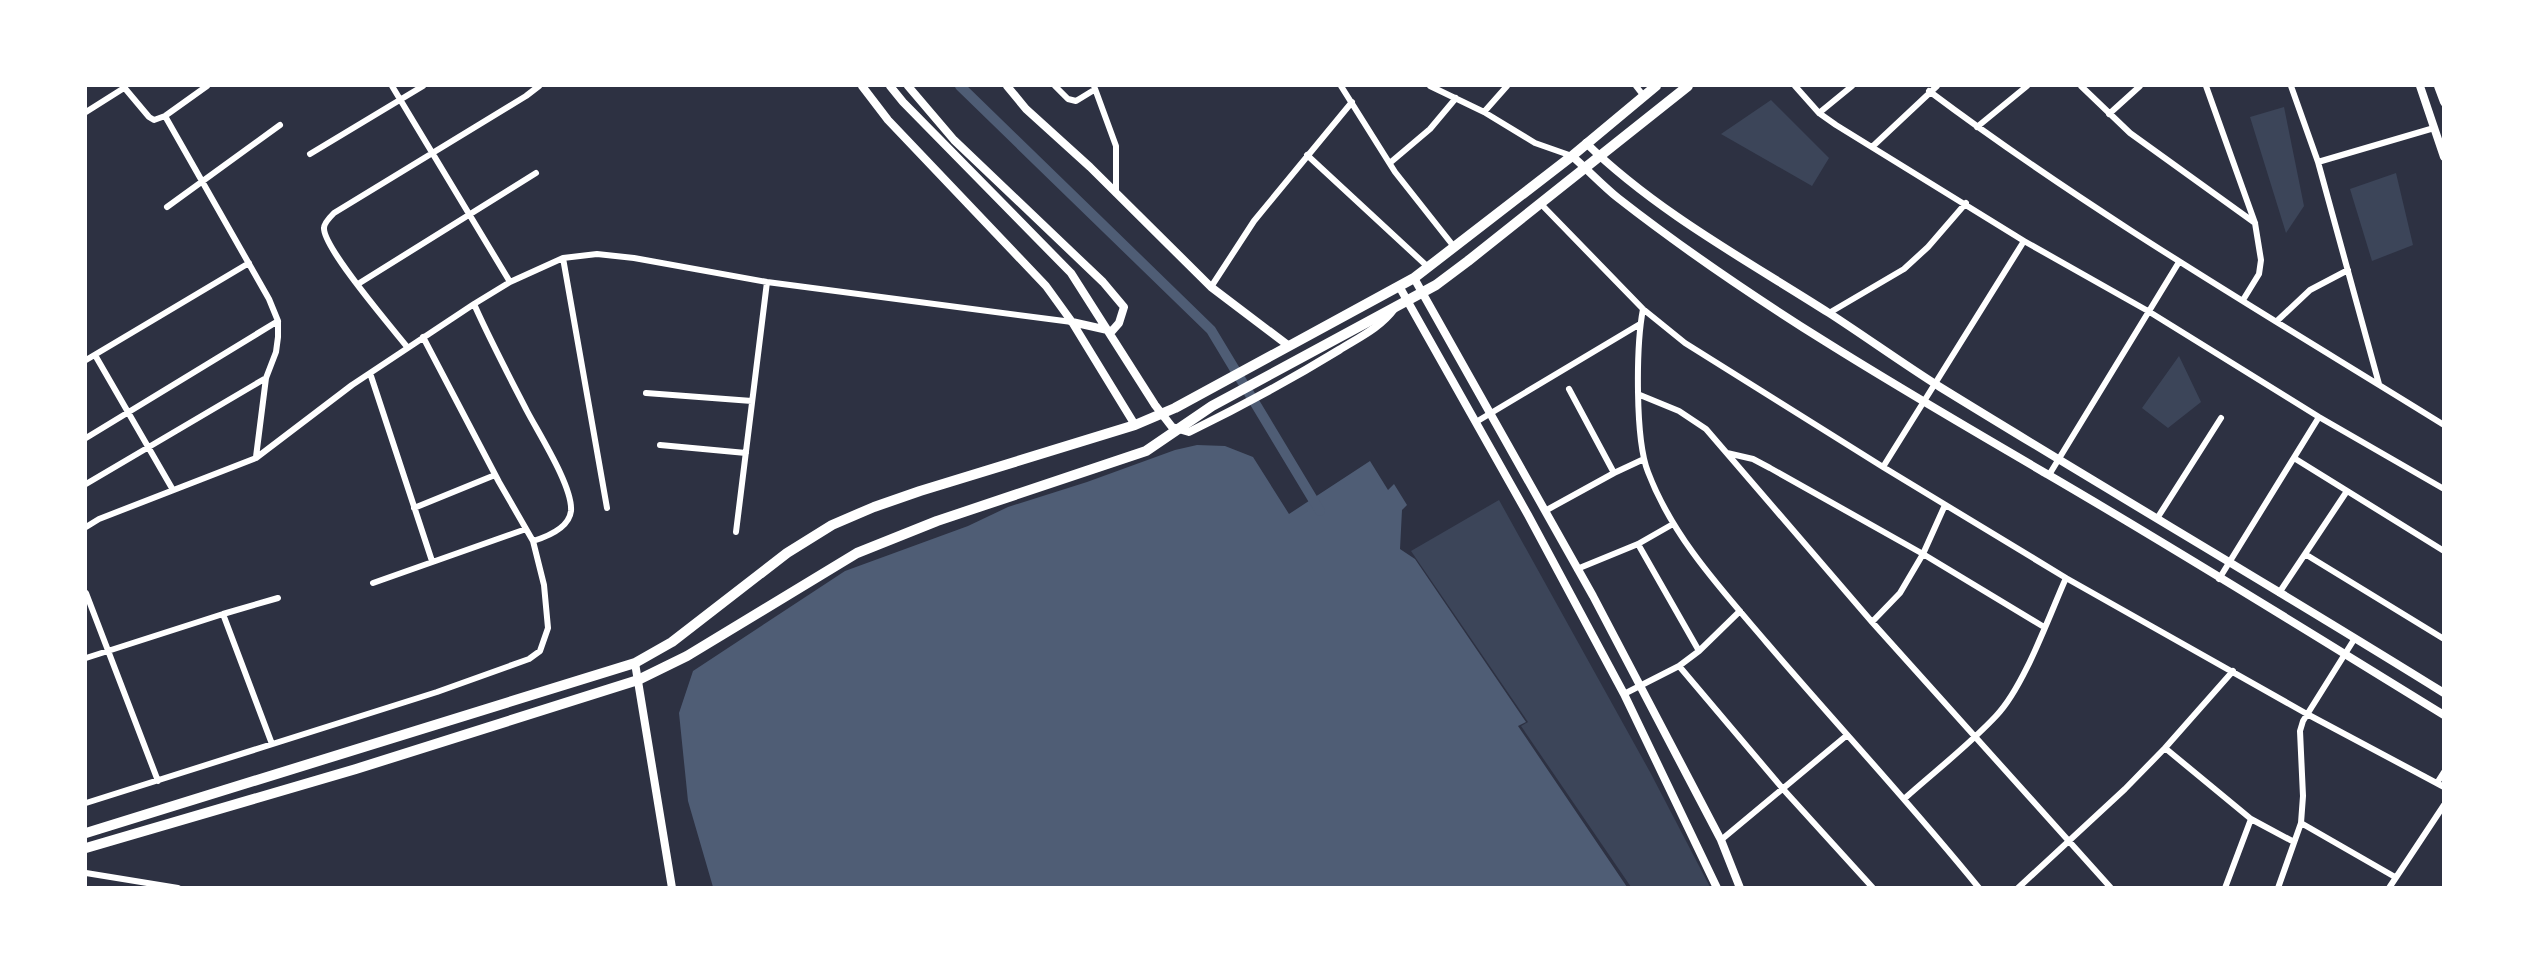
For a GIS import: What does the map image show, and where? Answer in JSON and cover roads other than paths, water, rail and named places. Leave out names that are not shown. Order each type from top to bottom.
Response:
[{"type":"main road","points":[[86,833],[635,663],[672,642],[787,553],[832,525],[920,491],[1135,425],[1202,393],[1414,278],[1572,156],[1656,86]]},
{"type":"main road","points":[[86,848],[356,769],[638,680],[687,656],[857,553],[937,521],[1146,451],[1212,406],[1422,292],[1468,261],[1688,86]]},
{"type":"street","points":[[86,112],[124,86],[149,117],[158,120],[207,86]]},
{"type":"street","points":[[392,86],[510,282]]},
{"type":"street","points":[[310,154],[423,86]]},
{"type":"street","points":[[408,348],[358,284],[327,239],[324,228],[327,221],[334,213],[432,155],[539,86]]},
{"type":"street","points":[[862,86],[888,120],[1032,271],[1072,322],[1135,425]]},
{"type":"street","points":[[890,86],[1071,273],[1155,405],[1172,427],[1189,432],[1310,368],[1382,324],[1396,307]]},
{"type":"street","points":[[86,527],[99,519],[256,458],[370,373],[423,337],[510,282],[563,258],[597,254],[634,258],[767,282],[1072,322],[1112,331],[1119,324],[1124,307],[1103,282],[948,135],[908,86]]},
{"type":"street","points":[[1007,86],[1026,109],[1211,288],[1289,346]]},
{"type":"street","points":[[1055,86],[1068,99],[1076,101],[1094,88],[1116,146],[1116,194]]},
{"type":"street","points":[[1341,86],[1410,192],[1455,248]]},
{"type":"street","points":[[1430,86],[1484,112],[1535,143],[1572,156],[1616,196],[1692,253],[1924,403],[2049,475],[2444,715]]},
{"type":"street","points":[[1636,86],[1643,95]]},
{"type":"street","points":[[1795,86],[1819,113],[1872,147],[1966,203],[2024,241],[2148,311],[2319,417],[2444,489]]},
{"type":"street","points":[[1819,113],[1852,86]]},
{"type":"street","points":[[1872,147],[1929,91],[1937,86]]},
{"type":"street","points":[[1977,127],[2027,86]]},
{"type":"street","points":[[2081,86],[2130,133],[2255,223]]},
{"type":"street","points":[[2109,114],[2140,86]]},
{"type":"street","points":[[2206,86],[2255,223],[2261,260],[2259,274],[2243,300]]},
{"type":"street","points":[[2291,86],[2318,162],[2379,385]]},
{"type":"street","points":[[2420,86],[2444,157]]},
{"type":"street","points":[[2438,86],[2444,102]]},
{"type":"street","points":[[1484,112],[1504,87]]},
{"type":"street","points":[[1929,91],[1977,127],[2179,262],[2444,425]]},
{"type":"street","points":[[1391,162],[1430,129],[1456,98]]},
{"type":"street","points":[[1211,288],[1254,221],[1352,102]]},
{"type":"street","points":[[165,116],[269,299],[278,321],[276,352],[266,378],[256,458]]},
{"type":"street","points":[[167,207],[280,125]]},
{"type":"street","points":[[2318,162],[2434,128]]},
{"type":"street","points":[[1586,143],[1649,196],[1732,254],[2058,459],[2158,517],[2278,593],[2444,693]]},
{"type":"street","points":[[1308,155],[1429,268]]},
{"type":"street","points":[[358,284],[536,173]]},
{"type":"street","points":[[1540,203],[1642,309],[1684,343],[2066,578],[2307,714],[2440,785],[2444,772]]},
{"type":"street","points":[[1829,313],[1904,269],[1928,248],[1966,203]]},
{"type":"street","points":[[1883,467],[1937,384],[2024,241]]},
{"type":"street","points":[[563,258],[607,508]]},
{"type":"street","points":[[2049,475],[2179,262]]},
{"type":"street","points":[[86,360],[249,263]]},
{"type":"street","points":[[2277,321],[2310,290],[2348,270]]},
{"type":"street","points":[[1414,278],[1640,686],[1721,840],[1740,888]]},
{"type":"street","points":[[736,532],[767,282]]},
{"type":"street","points":[[1399,286],[1624,694],[1717,888]]},
{"type":"street","points":[[474,304],[490,341],[558,470],[570,498],[571,514],[561,526],[547,537],[533,542]]},
{"type":"street","points":[[1642,309],[1640,324],[1641,443],[1644,459],[1656,491],[1673,524],[1720,589],[1979,888]]},
{"type":"street","points":[[86,438],[278,321]]},
{"type":"street","points":[[1476,422],[1640,324]]},
{"type":"street","points":[[86,803],[437,692],[529,659],[540,651],[548,628],[544,585],[533,542],[495,475],[423,337]]},
{"type":"street","points":[[94,355],[173,490]]},
{"type":"street","points":[[370,373],[432,561]]},
{"type":"street","points":[[86,484],[266,378]]},
{"type":"street","points":[[1569,389],[1614,473]]},
{"type":"street","points":[[646,393],[752,401]]},
{"type":"street","points":[[1640,395],[1695,420],[1727,453],[1872,622],[2111,888]]},
{"type":"street","points":[[2219,579],[2319,417]]},
{"type":"street","points":[[2158,517],[2221,418]]},
{"type":"street","points":[[660,446],[746,453]]},
{"type":"street","points":[[1727,453],[1753,459],[1923,554],[2044,627]]},
{"type":"street","points":[[2294,458],[2444,551]]},
{"type":"street","points":[[1545,511],[1644,459]]},
{"type":"street","points":[[414,507],[495,475]]},
{"type":"street","points":[[2278,593],[2347,491]]},
{"type":"street","points":[[1872,622],[1900,593],[1923,554],[1945,505]]},
{"type":"street","points":[[1577,569],[1638,544],[1673,524]]},
{"type":"street","points":[[373,583],[526,529]]},
{"type":"street","points":[[1638,544],[1699,651]]},
{"type":"street","points":[[2304,554],[2444,639]]},
{"type":"street","points":[[1904,799],[1997,716],[2011,696],[2066,578]]},
{"type":"street","points":[[86,593],[158,780]]},
{"type":"street","points":[[86,658],[278,598]]},
{"type":"street","points":[[1624,694],[1679,666],[1699,651],[1740,611]]},
{"type":"street","points":[[223,614],[272,744]]},
{"type":"street","points":[[2278,888],[2301,823],[2303,796],[2300,731],[2307,714],[2355,638]]},
{"type":"street","points":[[635,663],[672,888]]},
{"type":"street","points":[[1679,666],[1783,789],[1873,888]]},
{"type":"street","points":[[2018,888],[2125,789],[2165,748],[2232,671]]},
{"type":"street","points":[[1721,840],[1846,736]]},
{"type":"street","points":[[2165,748],[2251,819],[2294,842]]},
{"type":"street","points":[[2389,888],[2444,805]]},
{"type":"street","points":[[2225,888],[2251,819]]},
{"type":"street","points":[[2301,823],[2395,877]]},
{"type":"street","points":[[86,873],[178,888]]},
{"type":"waterway","points":[[960,86],[1211,330],[1320,511]]}]
